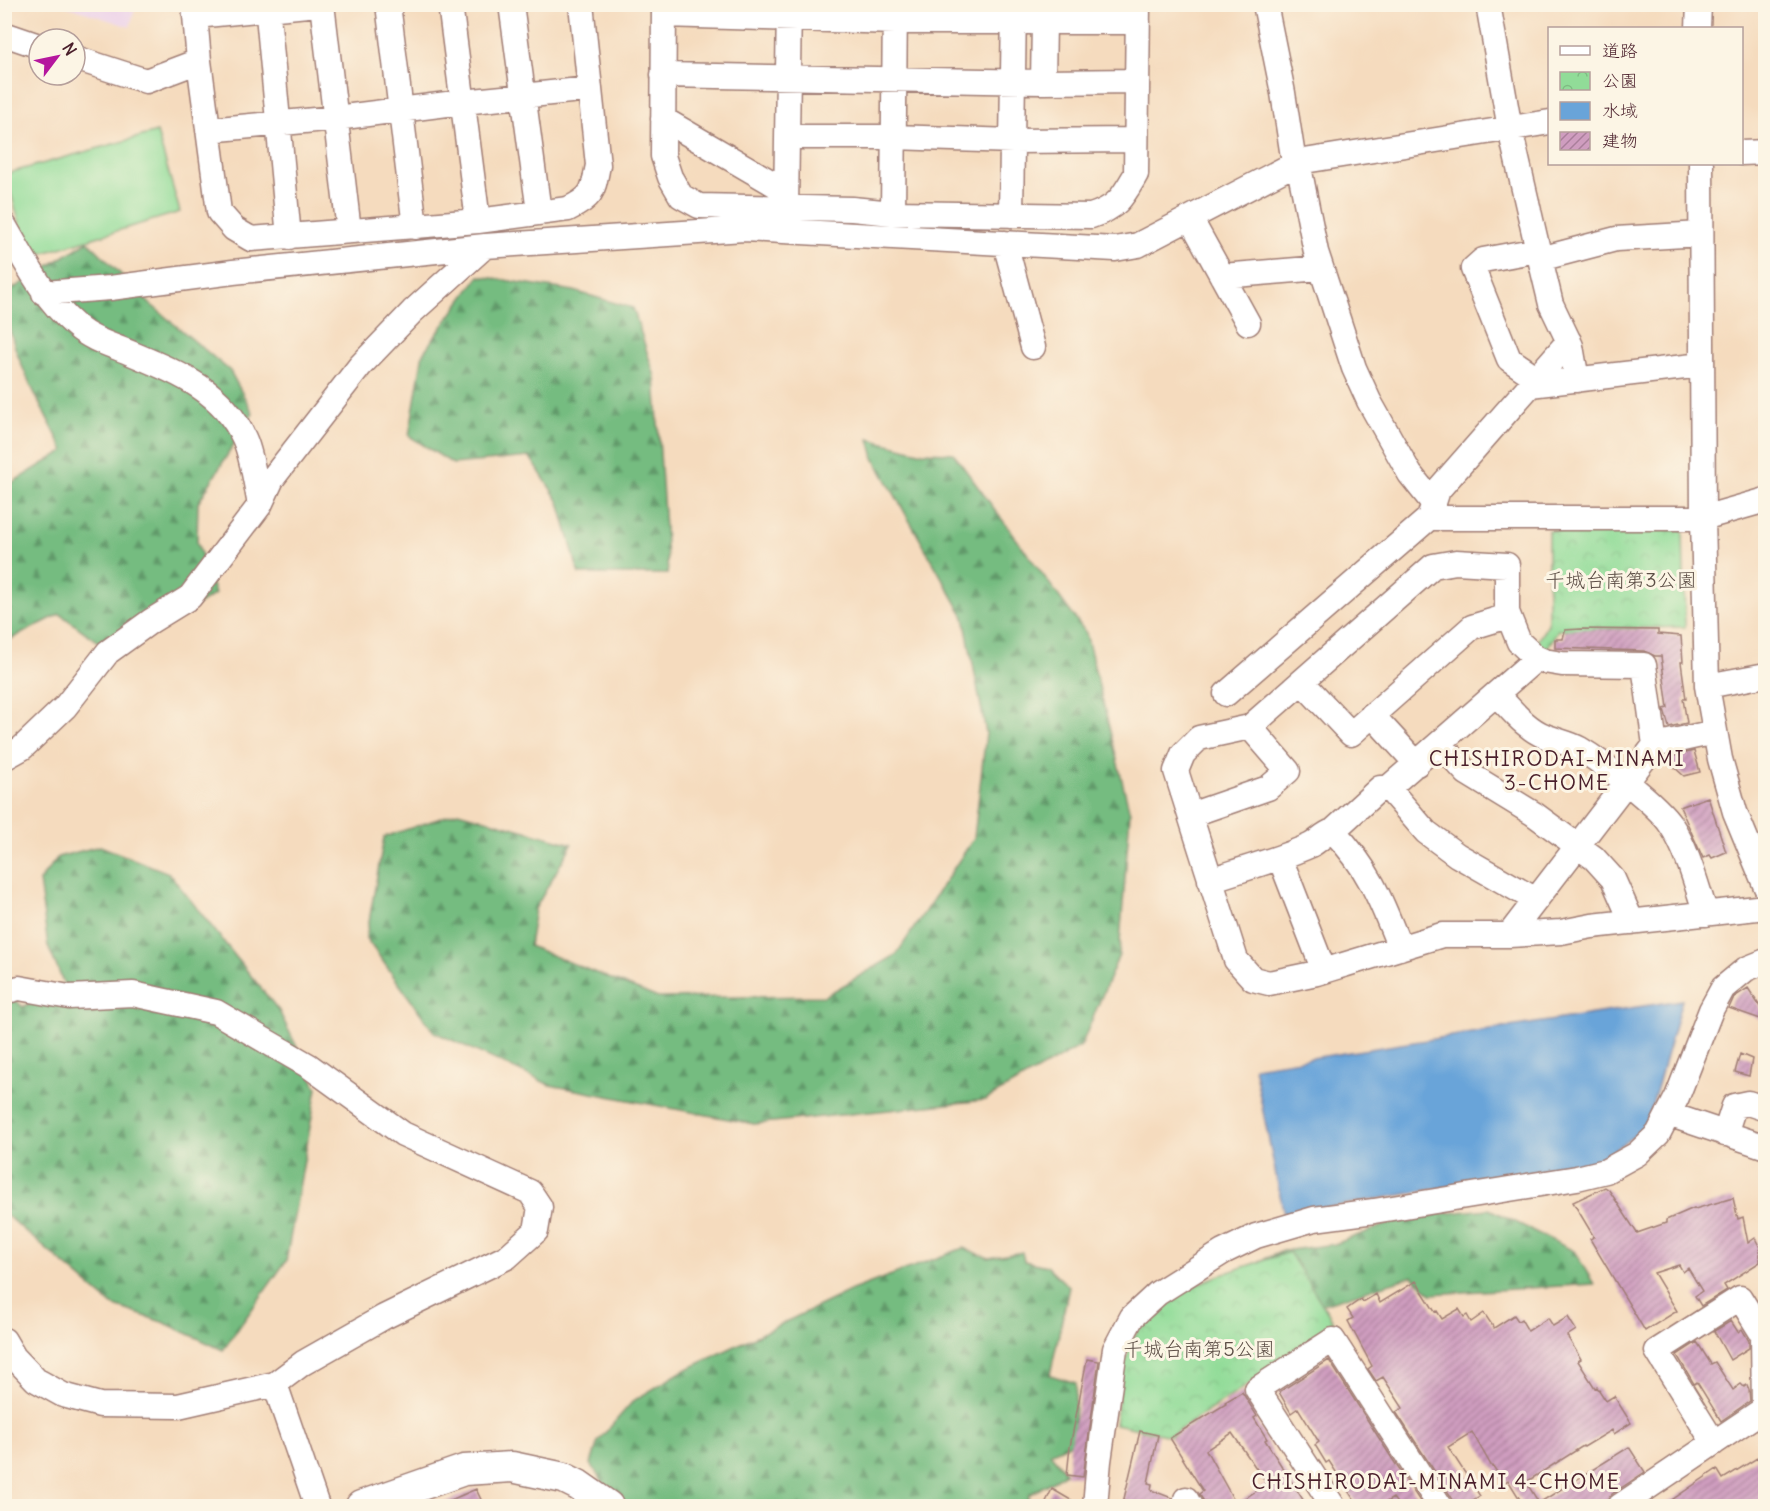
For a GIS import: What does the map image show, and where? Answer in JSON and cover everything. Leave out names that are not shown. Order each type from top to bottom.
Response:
[{"type":"main road","points":[[361,1506],[464,1470],[512,1467],[564,1478],[608,1506]]},
{"type":"street","points":[[349,231],[320,4],[195,10],[199,61],[219,212],[234,230],[251,239],[478,221],[568,208],[579,204],[593,191],[598,165],[581,4]]},
{"type":"street","points":[[388,4],[415,226]]},
{"type":"street","points":[[450,4],[478,221]]},
{"type":"street","points":[[511,4],[539,212]]},
{"type":"street","points":[[1265,4],[1296,163],[1321,268],[1354,368],[1431,511]]},
{"type":"street","points":[[1488,4],[1509,129],[1551,304],[1569,341],[1577,380]]},
{"type":"street","points":[[1698,4],[1698,27]]},
{"type":"street","points":[[267,7],[289,237]]},
{"type":"street","points":[[664,10],[1014,13],[1044,22],[1138,14],[1136,174],[1124,195],[1109,210],[1091,216],[893,213],[786,199],[699,206],[681,196],[670,177],[663,156],[664,10]]},
{"type":"street","points":[[786,199],[788,12]]},
{"type":"street","points":[[893,213],[895,13]]},
{"type":"street","points":[[1011,215],[1014,13]]},
{"type":"street","points":[[1043,82],[1044,22]]},
{"type":"street","points":[[4,34],[27,42]]},
{"type":"street","points":[[87,62],[146,81],[199,61]]},
{"type":"street","points":[[663,75],[1043,82],[1137,81]]},
{"type":"street","points":[[208,130],[590,89]]},
{"type":"street","points":[[663,119],[786,199]]},
{"type":"street","points":[[44,293],[110,288],[233,272],[485,246],[744,229],[1115,249],[1138,245],[1296,163],[1548,122]]},
{"type":"street","points":[[788,137],[894,137],[1013,141],[1136,140]]},
{"type":"street","points":[[1743,153],[1766,152]]},
{"type":"street","points":[[1701,165],[1702,518],[1707,686],[1715,732],[1735,812],[1766,887]]},
{"type":"street","points":[[1190,218],[1248,323]]},
{"type":"street","points":[[4,225],[44,293],[76,327],[95,338],[182,375],[219,400],[245,439],[260,505]]},
{"type":"street","points":[[1701,234],[1616,238],[1539,254],[1483,260],[1473,269],[1509,359],[1534,381],[1577,380],[1702,365]]},
{"type":"street","points":[[1005,243],[1033,348]]},
{"type":"street","points":[[4,758],[22,748],[65,707],[108,652],[190,597],[260,505],[272,479],[360,366],[414,311],[485,246]]},
{"type":"street","points":[[1222,276],[1321,268]]},
{"type":"street","points":[[1227,694],[1431,511],[1438,490],[1569,341]]},
{"type":"street","points":[[1431,511],[1702,518],[1766,500]]},
{"type":"street","points":[[1655,745],[1644,665],[1544,662],[1519,642],[1508,616],[1507,565],[1456,562],[1433,566],[1250,727],[1199,738],[1183,754],[1176,771],[1236,960],[1252,979],[1269,983],[1324,971],[1442,935],[1561,932],[1766,907]]},
{"type":"street","points":[[1302,682],[1351,734],[1472,627],[1508,616]]},
{"type":"street","points":[[1210,880],[1280,858],[1312,845],[1326,833],[1332,831],[1380,788],[1388,788],[1538,658]]},
{"type":"street","points":[[1707,686],[1766,675]]},
{"type":"street","points":[[1497,695],[1523,721],[1544,736],[1579,749],[1626,783],[1671,824],[1683,847],[1706,914]]},
{"type":"street","points":[[1372,715],[1417,764]]},
{"type":"street","points":[[1190,815],[1268,788],[1288,771],[1250,727]]},
{"type":"street","points":[[1509,935],[1655,745],[1715,732]]},
{"type":"street","points":[[1440,744],[1467,772],[1534,814],[1594,858],[1612,879],[1632,922]]},
{"type":"street","points":[[1388,788],[1426,832],[1457,855],[1536,900]]},
{"type":"street","points":[[1332,831],[1356,856],[1370,877],[1400,948]]},
{"type":"street","points":[[1280,858],[1324,971]]},
{"type":"street","points":[[1095,1506],[1115,1349],[1132,1317],[1158,1293],[1223,1252],[1256,1236],[1314,1219],[1577,1178],[1606,1171],[1637,1154],[1658,1134],[1711,1010],[1723,988],[1746,969],[1766,961]]},
{"type":"street","points":[[4,992],[19,988],[69,997],[133,994],[216,1012],[309,1066],[403,1134],[530,1192],[540,1207],[536,1232],[507,1257],[384,1317],[303,1363],[275,1384],[178,1406],[100,1405],[63,1395],[36,1380],[14,1357],[4,1340]]},
{"type":"street","points":[[1725,1134],[1734,1106],[1748,1103],[1766,1108]]},
{"type":"street","points":[[1668,1114],[1766,1147]]},
{"type":"street","points":[[1620,1506],[1765,1410],[1763,1335],[1740,1298],[1657,1350],[1714,1443]]},
{"type":"street","points":[[1333,1506],[1257,1389],[1333,1340],[1440,1506]]},
{"type":"street","points":[[275,1384],[317,1506]]},
{"type":"shaded area","points":[[63,5],[136,5],[130,27]]},
{"type":"green space","points":[[157,132],[180,212],[30,257],[5,174]]},
{"type":"green space","points":[[88,241],[149,303],[230,371],[253,413],[198,503],[197,542],[215,594],[117,656],[60,614],[5,642],[5,487],[64,451],[35,395],[18,355],[11,334],[5,294]]},
{"type":"green space","points":[[479,276],[574,291],[633,308],[655,377],[668,574],[579,574],[559,502],[530,457],[453,464],[409,436],[423,353]]},
{"type":"green space","points":[[869,439],[919,452],[953,453],[1086,633],[1130,813],[1119,955],[1081,1046],[985,1100],[754,1124],[550,1085],[434,1032],[366,938],[384,837],[458,812],[572,844],[535,909],[529,946],[658,998],[825,996],[896,955],[974,838],[986,733],[964,617],[874,458]]},
{"type":"green space","name":"千城台南第3公園","points":[[1683,529],[1685,627],[1558,630],[1543,655],[1532,649],[1548,624],[1548,530]]},
{"type":"green space","points":[[100,846],[169,873],[279,1011],[317,1088],[286,1261],[223,1350],[165,1323],[112,1305],[5,1214],[4,990],[23,1007],[64,984],[48,946],[39,881],[58,857]]},
{"type":"green space","points":[[1489,1209],[1574,1251],[1594,1284],[1431,1294],[1413,1276],[1249,1327],[1211,1282],[1283,1251],[1335,1244],[1385,1225],[1438,1214]]},
{"type":"green space","points":[[963,1248],[989,1258],[1022,1252],[1024,1261],[1047,1266],[1069,1287],[1050,1375],[1076,1383],[1074,1421],[1082,1438],[1050,1453],[1066,1473],[1029,1495],[1027,1506],[626,1506],[610,1493],[591,1464],[598,1441],[633,1401],[681,1372],[852,1290]]},
{"type":"green space","name":"千城台南第5公園","points":[[1289,1252],[1337,1327],[1170,1436],[1115,1424],[1122,1376],[1132,1342],[1145,1320],[1158,1306],[1186,1289],[1239,1268]]},
{"type":"water","points":[[1682,1000],[1646,1127],[1599,1161],[1284,1215],[1254,1067]]},
{"type":"building","points":[[1565,630],[1658,630],[1658,634],[1681,636],[1683,662],[1681,662],[1686,699],[1683,699],[1687,723],[1669,727],[1664,709],[1668,708],[1661,656],[1644,651],[1555,648],[1555,639],[1563,639]]},
{"type":"building","points":[[1694,751],[1700,772],[1684,776],[1673,766],[1670,757]]},
{"type":"building","points":[[1708,797],[1726,852],[1712,858],[1710,855],[1703,858],[1680,807]]},
{"type":"building","points":[[1748,988],[1766,1016],[1766,1021],[1729,1008],[1734,997]]},
{"type":"building","points":[[1740,1054],[1752,1059],[1749,1076],[1735,1072]]},
{"type":"building","points":[[1605,1187],[1637,1233],[1666,1223],[1666,1220],[1694,1208],[1733,1198],[1738,1219],[1743,1217],[1748,1243],[1755,1238],[1760,1248],[1760,1262],[1724,1285],[1727,1290],[1701,1306],[1695,1296],[1702,1291],[1688,1268],[1683,1272],[1679,1265],[1654,1273],[1677,1311],[1645,1331],[1590,1239],[1594,1237],[1573,1202]]},
{"type":"building","points":[[1416,1281],[1435,1312],[1437,1311],[1442,1319],[1459,1309],[1464,1317],[1467,1315],[1471,1322],[1484,1313],[1494,1328],[1514,1315],[1518,1321],[1521,1319],[1528,1331],[1548,1318],[1553,1326],[1568,1317],[1576,1330],[1567,1336],[1581,1359],[1578,1361],[1606,1401],[1614,1396],[1631,1423],[1614,1434],[1612,1430],[1583,1446],[1526,1482],[1539,1503],[1629,1447],[1645,1472],[1598,1506],[1524,1506],[1508,1480],[1504,1483],[1492,1467],[1472,1432],[1448,1447],[1480,1496],[1463,1506],[1454,1506],[1452,1498],[1396,1412],[1403,1408],[1383,1377],[1376,1381],[1368,1369],[1372,1366],[1348,1321],[1353,1318],[1347,1309],[1361,1299],[1363,1302],[1376,1294],[1380,1303]]},
{"type":"building","points":[[1731,1321],[1738,1332],[1742,1329],[1749,1341],[1749,1348],[1730,1360],[1714,1331]]},
{"type":"building","points":[[1697,1342],[1711,1364],[1715,1362],[1733,1390],[1741,1384],[1744,1387],[1747,1385],[1749,1390],[1750,1401],[1721,1421],[1697,1382],[1694,1384],[1677,1355]]},
{"type":"building","points":[[1087,1359],[1099,1361],[1083,1477],[1067,1475],[1070,1447]]},
{"type":"building","points":[[1329,1360],[1423,1506],[1399,1506],[1393,1498],[1380,1506],[1358,1506],[1329,1461],[1326,1463],[1315,1445],[1319,1442],[1298,1408],[1291,1413],[1279,1392]]},
{"type":"building","points":[[1242,1392],[1257,1416],[1254,1418],[1267,1439],[1265,1440],[1307,1506],[1207,1506],[1199,1494],[1203,1491],[1170,1438],[1226,1404],[1225,1402]],"holes":[[[1232,1433],[1267,1484],[1236,1504],[1206,1450]]]},
{"type":"building","points":[[1140,1431],[1158,1435],[1148,1483],[1152,1484],[1151,1490],[1172,1498],[1174,1506],[1139,1506],[1123,1503]]},
{"type":"building","points":[[1757,1458],[1766,1475],[1766,1482],[1761,1485],[1765,1493],[1760,1497],[1764,1506],[1663,1506],[1717,1469],[1723,1479]]},
{"type":"building","points":[[476,1489],[484,1506],[437,1506]]},
{"type":"building","points":[[1052,1489],[1081,1506],[1044,1506]]},
{"type":"district","name":"CHISHIRODAI-MINAMI 3-CHOME","points":[[1557,770]]},
{"type":"district","name":"CHISHIRODAI-MINAMI 4-CHOME","points":[[1436,1481]]}]
